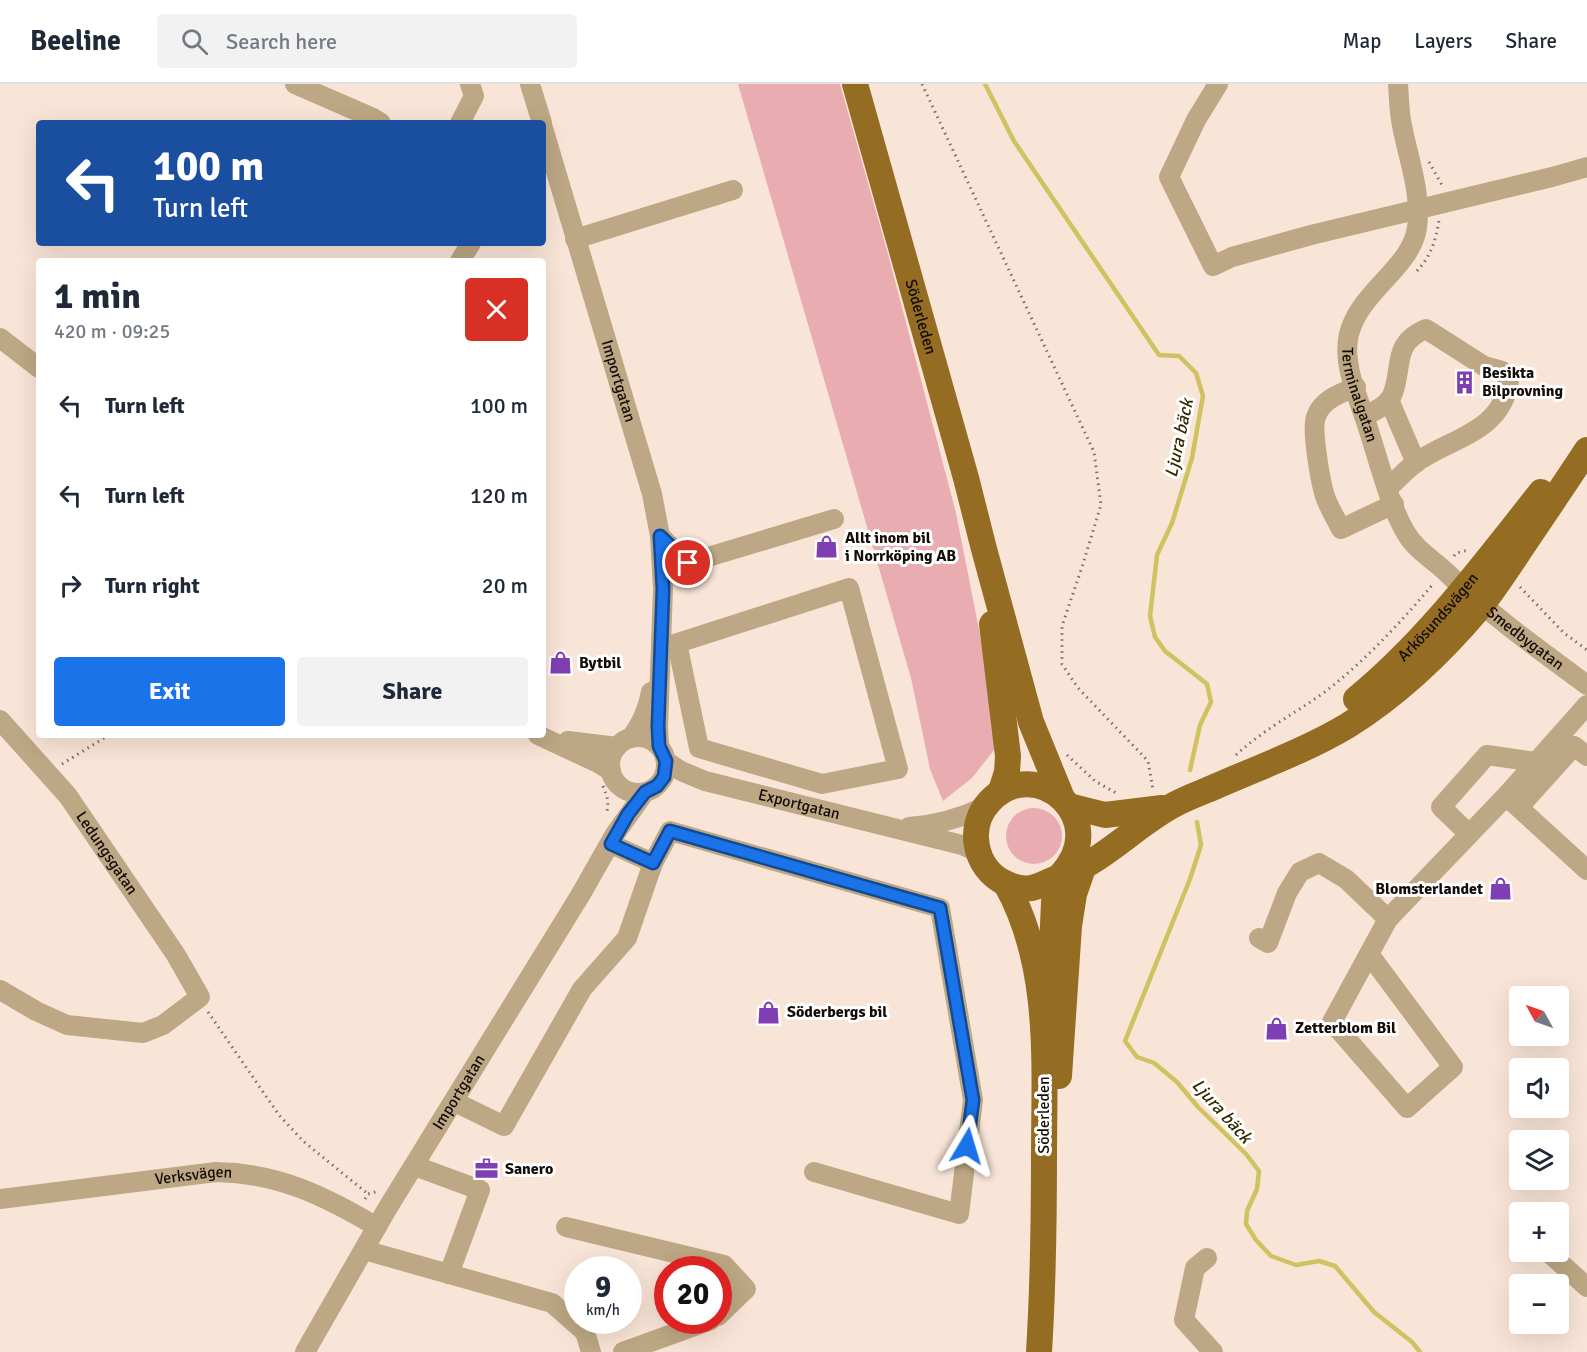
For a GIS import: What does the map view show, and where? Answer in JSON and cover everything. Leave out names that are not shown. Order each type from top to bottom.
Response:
[{"type":"main road","name":"Söderleden","points":[[855,84],[966,478],[1031,722],[1066,802]]},
{"type":"main road","name":"Arkösundsvägen","points":[[1472,598],[1587,436]]},
{"type":"main road","name":"Arkösundsvägen","points":[[1066,802],[1105,815],[1143,812],[1162,799],[1257,768],[1314,731],[1382,678],[1472,598],[1587,450]]},
{"type":"main road","name":"Söderleden","points":[[984,549],[990,606],[1020,731],[1023,768],[1002,794]]},
{"type":"main road","points":[[1042,787],[1066,802],[1078,826],[1078,848],[1066,875],[1036,887],[1016,887],[1006,884],[989,871],[978,852],[976,829],[1002,794],[1042,787]]},
{"type":"main road","name":"Arkösundsvägen","points":[[1066,875],[1162,799]]},
{"type":"main road","name":"Söderleden","points":[[1054,1352],[1060,1158],[1059,1076],[1052,947],[1066,875]]},
{"type":"main road","name":"Söderleden","points":[[1006,884],[1023,916],[1031,941],[1041,998],[1044,1081],[1044,1228],[1039,1352]]},
{"type":"street","points":[[295,84],[374,120]]},
{"type":"street","points":[[462,120],[474,96],[471,84]]},
{"type":"street","points":[[531,84],[541,120]]},
{"type":"street","points":[[1218,84],[1196,120],[1169,177],[1213,266],[1232,257],[1311,235],[1587,167]]},
{"type":"street","name":"Terminalgatan","points":[[1398,84],[1401,120],[1418,209],[1416,230],[1412,244],[1364,303],[1355,318],[1349,334],[1347,363],[1406,534],[1472,598]]},
{"type":"street","name":"Importgatan","points":[[546,150],[551,186],[575,238],[652,494],[660,536],[667,643],[658,726],[663,753]]},
{"type":"street","points":[[575,238],[733,190]]},
{"type":"street","points":[[1356,387],[1334,396],[1325,403],[1316,416],[1314,433],[1326,498],[1341,529],[1391,496],[1416,463],[1480,428],[1497,411],[1507,395],[1509,381],[1502,371],[1484,366],[1426,329],[1413,335],[1399,355],[1393,394],[1389,400],[1377,410],[1364,416]]},
{"type":"street","points":[[0,338],[36,366]]},
{"type":"street","points":[[1389,400],[1416,463]]},
{"type":"street","points":[[660,536],[688,563],[834,519]]},
{"type":"street","points":[[849,588],[898,769],[822,784],[699,748],[667,643],[849,588]]},
{"type":"street","name":"Smedbygatan","points":[[1472,598],[1587,685]]},
{"type":"street","name":"Importgatan","points":[[624,742],[640,726],[667,643]]},
{"type":"street","points":[[1512,801],[1536,762],[1587,705]]},
{"type":"street","name":"Ledungsgatan","points":[[0,720],[49,772],[81,814],[176,955],[200,997]]},
{"type":"street","points":[[544,738],[590,759],[631,792],[653,787],[665,772],[663,753],[646,738],[624,742],[546,736]]},
{"type":"street","points":[[615,778],[612,754],[624,742]]},
{"type":"street","points":[[1369,954],[1453,1067],[1407,1108],[1332,1022],[1369,954],[1388,920],[1469,834],[1512,801],[1574,746],[1587,756]]},
{"type":"street","name":"Exportgatan","points":[[663,753],[681,771],[705,781],[970,847],[978,852]]},
{"type":"street","points":[[1469,834],[1441,807],[1486,755],[1536,762]]},
{"type":"street","name":"Importgatan","points":[[613,839],[619,805],[615,778]]},
{"type":"street","name":"Exportgatan","points":[[653,787],[681,780],[705,781]]},
{"type":"street","name":"Importgatan","points":[[306,1352],[377,1227],[613,839],[653,787]]},
{"type":"street","name":"Exportgatan","points":[[894,828],[962,818],[1002,794]]},
{"type":"street","points":[[1512,801],[1587,870]]},
{"type":"street","points":[[455,1102],[504,1126],[582,989],[627,938],[653,863],[670,831],[940,908],[973,1100],[959,1214],[814,1172]]},
{"type":"street","points":[[613,839],[653,863]]},
{"type":"street","points":[[1259,938],[1268,943],[1287,893],[1300,872],[1319,863],[1346,879],[1388,920]]},
{"type":"street","points":[[0,990],[36,1011],[67,1025],[143,1033],[163,1025],[200,997]]},
{"type":"street","points":[[415,1166],[480,1190],[449,1274]]},
{"type":"street","name":"Verksvägen","points":[[0,1199],[216,1173],[239,1173],[292,1184],[324,1197],[377,1227]]},
{"type":"street","points":[[566,1227],[687,1256]]},
{"type":"street","points":[[364,1250],[552,1303],[585,1332],[591,1352]]},
{"type":"street","points":[[1208,1258],[1195,1268],[1184,1320],[1213,1352]]},
{"type":"street","points":[[1559,1262],[1587,1287]]},
{"type":"street","points":[[732,1274],[746,1289],[732,1302]]},
{"type":"street","points":[[623,1352],[672,1334]]},
{"type":"path","points":[[922,84],[1094,452],[1101,505],[1062,626],[1062,664],[1077,688],[1148,761],[1162,799]]},
{"type":"path","points":[[49,772],[104,738]]},
{"type":"path","points":[[200,997],[207,1011],[279,1115],[303,1141],[368,1194]]},
{"type":"shaded area","points":[[738,84],[840,84],[888,254],[956,513],[1001,741],[972,778],[943,801],[930,769],[911,678]]},
{"type":"shaded area","points":[[1034,808],[1045,810],[1054,816],[1060,825],[1062,836],[1060,847],[1054,856],[1045,862],[1034,864],[1023,862],[1014,856],[1008,847],[1006,836],[1008,825],[1014,816],[1023,810]]},
{"type":"waterway","name":"Ljura bäck","points":[[985,84],[1014,141],[1159,355],[1179,356],[1196,373],[1203,396],[1192,458],[1172,523],[1157,555],[1150,616],[1155,637],[1165,651],[1207,684],[1211,702],[1200,725],[1190,770]]},
{"type":"waterway","name":"Ljura bäck","points":[[1197,822],[1201,845],[1190,879],[1125,1041],[1137,1057],[1154,1063],[1177,1082],[1198,1107],[1246,1154],[1259,1171],[1257,1189],[1247,1211],[1246,1224],[1256,1240],[1271,1256],[1296,1265],[1319,1261],[1335,1266],[1374,1312],[1412,1342],[1420,1352]]},
{"type":"place","name":"Besikta Bilprovning","points":[[1464,382]]},
{"type":"place","name":"Allt inom bil i Norrköping AB","points":[[827,547]]},
{"type":"place","name":"Bytbil","points":[[561,663]]},
{"type":"place","name":"Blomsterlandet","points":[[1501,889]]},
{"type":"place","name":"Söderbergs bil","points":[[769,1012]]},
{"type":"place","name":"Zetterblom Bil","points":[[1277,1028]]},
{"type":"place","name":"Sanero","points":[[487,1169]]},
{"type":"route","points":[[688,563],[660,536],[663,589],[658,726],[659,746],[665,755],[666,766],[661,782],[645,792],[628,814],[611,844],[653,863],[670,831],[940,908],[973,1100],[967,1146]]}]
